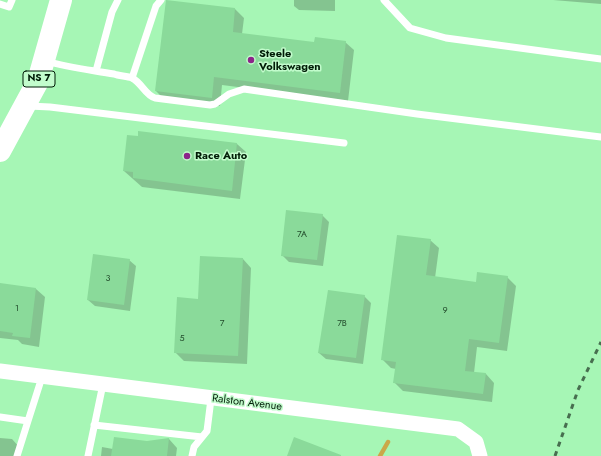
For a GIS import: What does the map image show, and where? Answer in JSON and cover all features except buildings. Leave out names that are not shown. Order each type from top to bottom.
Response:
[{"type":"main road","name":"NS 7","points":[[0,151],[38,81],[61,0]]},
{"type":"street","name":"Ralston Avenue","points":[[0,371],[458,429],[476,442],[480,456]]},
{"type":"lane","points":[[0,4],[9,7],[12,0]]},
{"type":"lane","points":[[96,71],[112,12],[118,0]]},
{"type":"lane","points":[[132,78],[156,6],[161,0]]},
{"type":"lane","points":[[384,0],[410,28],[446,38],[601,58]]},
{"type":"lane","points":[[44,61],[66,67],[132,78],[150,97],[155,98],[210,105],[215,104],[229,94],[244,90],[417,114],[601,137]]},
{"type":"lane","points":[[25,106],[50,106],[344,143]]},
{"type":"lane","points":[[17,456],[42,377]]},
{"type":"lane","points":[[88,456],[103,384]]},
{"type":"lane","points":[[192,456],[194,446],[208,431],[211,398]]},
{"type":"lane","points":[[0,417],[28,422]]},
{"type":"lane","points":[[94,425],[202,437]]},
{"type":"shaded area","points":[[0,0],[601,0],[601,456],[0,456]]},
{"type":"waterway","points":[[380,456],[388,442]]},
{"type":"railway","points":[[555,456],[578,390],[601,342]]},
{"type":"place","name":"Steele Volkswagen","points":[[251,60]]},
{"type":"place","name":"Race Auto","points":[[187,156]]}]
